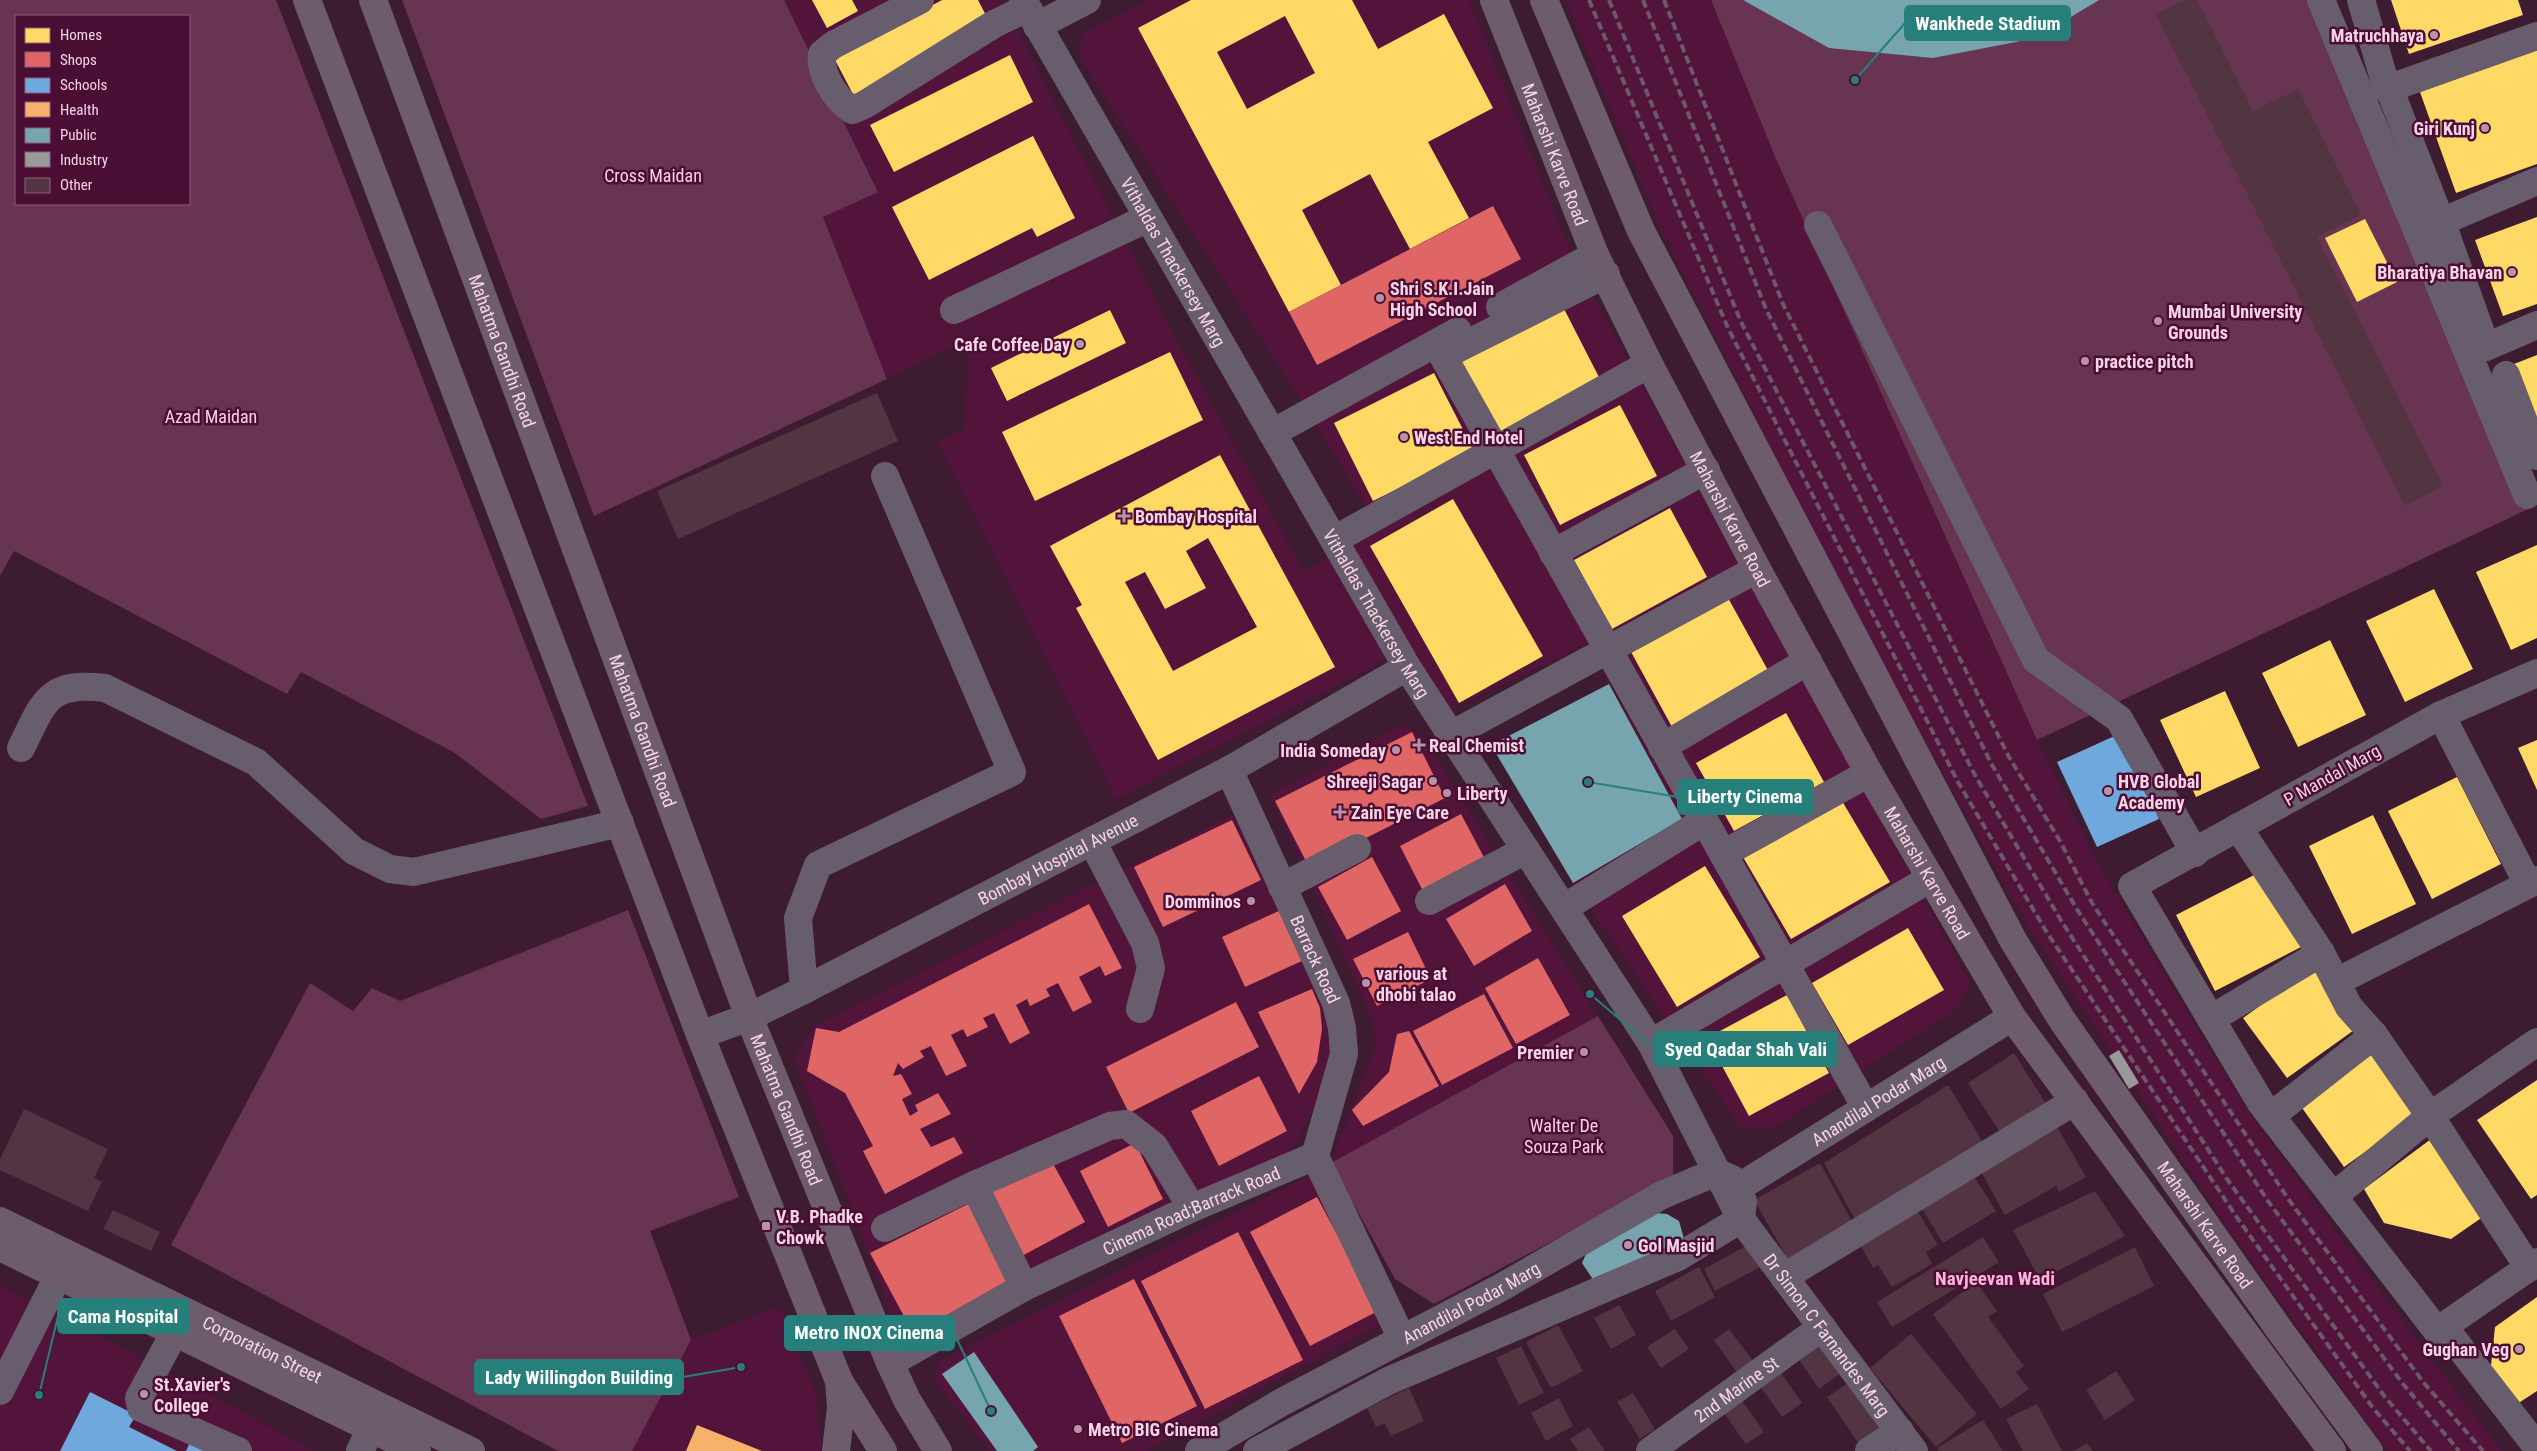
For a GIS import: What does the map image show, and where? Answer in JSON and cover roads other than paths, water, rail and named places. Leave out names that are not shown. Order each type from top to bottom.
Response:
[{"type":"main road","points":[[307,0],[700,1035],[839,1380],[883,1451]]},
{"type":"main road","name":"Mahatma Gandhi Road","points":[[373,0],[749,1017],[890,1363],[907,1400],[938,1451]]},
{"type":"main road","name":"Maharshi Karve Road","points":[[1494,0],[1600,264],[1649,364],[1757,569],[1869,773],[2012,1017],[2332,1451]]},
{"type":"main road","name":"Maharshi Karve Road","points":[[1544,0],[1641,231],[2013,940],[2046,996],[2281,1332],[2369,1451]]},
{"type":"main road","points":[[2012,1017],[2046,996]]},
{"type":"main road","name":"Corporation Street","points":[[0,1221],[64,1264],[175,1332],[417,1451]]},
{"type":"main road","name":"Corporation Street","points":[[0,1246],[64,1264],[371,1429],[472,1451]]},
{"type":"main road","points":[[836,1451],[841,1407],[839,1380]]},
{"type":"street","points":[[920,0],[833,45],[822,54],[822,68],[840,101],[852,110],[864,105],[994,24],[1029,11],[1086,0]]},
{"type":"street","points":[[2321,0],[2527,495]]},
{"type":"street","points":[[2361,0],[2387,88],[2537,36]]},
{"type":"street","name":"Vithaldas Thackersey Marg","points":[[1029,11],[1407,668],[1651,1043],[1741,1220]]},
{"type":"street","points":[[2393,98],[2441,222],[2537,181]]},
{"type":"street","points":[[954,310],[1148,218]]},
{"type":"street","points":[[1818,225],[2036,660],[2119,719],[2195,853]]},
{"type":"street","points":[[2444,229],[2486,347],[2537,325]]},
{"type":"street","points":[[1272,433],[1600,264]]},
{"type":"street","points":[[1600,264],[1443,356],[1866,1108]]},
{"type":"street","points":[[1334,540],[1649,364]]},
{"type":"street","points":[[2506,375],[2537,456]]},
{"type":"street","points":[[1553,553],[1706,470]]},
{"type":"street","points":[[804,990],[798,918],[818,865],[1012,772],[885,476]]},
{"type":"street","points":[[1451,735],[1757,569]]},
{"type":"street","points":[[1662,747],[1808,661]]},
{"type":"street","name":"Bombay Hospital Avenue","points":[[700,1035],[749,1017],[804,990],[1229,770],[1407,668]]},
{"type":"street","name":"P Mandal Marg","points":[[2211,1019],[2132,886],[2195,853],[2238,827],[2441,715],[2537,673]]},
{"type":"street","points":[[21,748],[44,701],[65,688],[83,686],[105,688],[256,762],[354,851],[390,870],[414,872],[620,823]]},
{"type":"street","points":[[2336,982],[2533,882],[2441,715]]},
{"type":"street","name":"Barrack Road","points":[[1229,770],[1336,1003],[1342,1028],[1344,1054],[1315,1156]]},
{"type":"street","points":[[1723,854],[1869,773]]},
{"type":"street","points":[[1564,908],[1704,821]]},
{"type":"street","points":[[2238,827],[2321,953],[2349,1007],[2374,1035],[2533,1265],[2439,1339]]},
{"type":"street","points":[[1092,841],[1145,943],[1151,968],[1140,1009]]},
{"type":"street","points":[[1282,887],[1357,848]]},
{"type":"street","points":[[1429,901],[1526,850]]},
{"type":"street","points":[[1651,1043],[1930,878]]},
{"type":"street","points":[[2321,953],[2211,1019],[2271,1116],[2334,1196],[2439,1339],[2461,1380],[2522,1451]]},
{"type":"street","name":"Anandilal Podar Marg","points":[[1744,1184],[2012,1017]]},
{"type":"street","points":[[2271,1116],[2374,1035]]},
{"type":"street","points":[[2334,1196],[2430,1116],[2537,1042]]},
{"type":"street","points":[[1784,1277],[2075,1101]]},
{"type":"street","points":[[885,1228],[974,1185],[1110,1126],[1126,1124],[1154,1146],[1192,1208]]},
{"type":"street","points":[[1315,1156],[1402,1339]]},
{"type":"street","name":"Cinema Road;Barrack Road","points":[[890,1363],[1024,1287],[1192,1208],[1315,1156]]},
{"type":"street","points":[[1716,1172],[1744,1184],[1741,1220]]},
{"type":"street","name":"Anandilal Podar Marg","points":[[1199,1451],[1272,1408],[1500,1288],[1662,1195],[1716,1172]]},
{"type":"street","points":[[974,1185],[1024,1287]]},
{"type":"street","name":"Anandilal Podar Marg","points":[[1257,1451],[1292,1443],[1390,1380],[1678,1257],[1741,1220]]},
{"type":"street","name":"Dr Simon C Farnandes Marg","points":[[1741,1220],[1907,1441]]},
{"type":"street","points":[[0,1391],[64,1264]]},
{"type":"street","name":"2nd Marine St","points":[[1650,1451],[1822,1328]]},
{"type":"street","points":[[175,1332],[139,1398],[141,1408],[238,1451]]},
{"type":"street","points":[[2439,1339],[2454,1340],[2528,1419],[2537,1447]]},
{"type":"street","points":[[1272,1408],[1292,1443]]},
{"type":"street","points":[[1869,1451],[1907,1441]]},
{"type":"railway","points":[[1589,0],[1728,328],[1958,782],[2046,931],[2238,1219],[2373,1408],[2410,1451]]},
{"type":"railway","points":[[1609,0],[1741,322],[1976,777],[2062,922],[2227,1179],[2385,1397],[2431,1451]]},
{"type":"railway","points":[[1643,0],[1766,309],[1992,765],[2078,911],[2268,1201],[2403,1384],[2459,1451]]},
{"type":"railway","points":[[1664,0],[1783,304],[2009,757],[2060,841],[2092,903],[2289,1200],[2424,1383],[2483,1451]]},
{"type":"place","name":"Matruchhaya","points":[[2434,35]]},
{"type":"place","name":"Wankhede Stadium","points":[[1855,80]]},
{"type":"place","name":"Giri Kunj","points":[[2485,128]]},
{"type":"place","name":"Bharatiya Bhavan","points":[[2512,272]]},
{"type":"place","name":"Shri S.K.I.Jain High School","points":[[1380,298]]},
{"type":"place","name":"Mumbai University Grounds","points":[[2158,321]]},
{"type":"place","name":"Cafe Coffee Day","points":[[1080,344]]},
{"type":"place","name":"practice pitch","points":[[2085,361]]},
{"type":"place","name":"West End Hotel","points":[[1404,437]]},
{"type":"place","name":"Bombay Hospital","points":[[1124,516]]},
{"type":"place","name":"Real Chemist","points":[[1419,745]]},
{"type":"place","name":"India Someday","points":[[1396,750]]},
{"type":"place","name":"Shreeji Sagar","points":[[1433,781]]},
{"type":"place","name":"Liberty Cinema","points":[[1588,782]]},
{"type":"place","name":"HVB Global Academy","points":[[2108,791]]},
{"type":"place","name":"Liberty","points":[[1447,793]]},
{"type":"place","name":"Zain Eye Care","points":[[1340,812]]},
{"type":"place","name":"Domminos","points":[[1251,901]]},
{"type":"place","name":"various at dhobi talao","points":[[1366,983]]},
{"type":"place","name":"Syed Qadar Shah Vali","points":[[1590,994]]},
{"type":"place","name":"Premier","points":[[1584,1052]]},
{"type":"place","name":"V.B. Phadke Chowk","points":[[766,1226]]},
{"type":"place","name":"Gol Masjid","points":[[1628,1245]]},
{"type":"place","name":"Gughan Veg","points":[[2519,1349]]},
{"type":"place","name":"Lady Willingdon Building","points":[[741,1367]]},
{"type":"place","name":"St.Xavier's College","points":[[144,1394]]},
{"type":"place","name":"Cama Hospital","points":[[39,1395]]},
{"type":"place","name":"Metro INOX Cinema","points":[[991,1411]]},
{"type":"place","name":"Metro BIG Cinema","points":[[1078,1429]]},
{"type":"district","name":"Navjeevan Wadi","points":[[1995,1278]]},
{"type":"park label","name":"Cross Maidan","points":[[653,175]]},
{"type":"park label","name":"Azad Maidan","points":[[211,416]]},
{"type":"park label","name":"Walter De Souza Park","points":[[1564,1135]]}]
